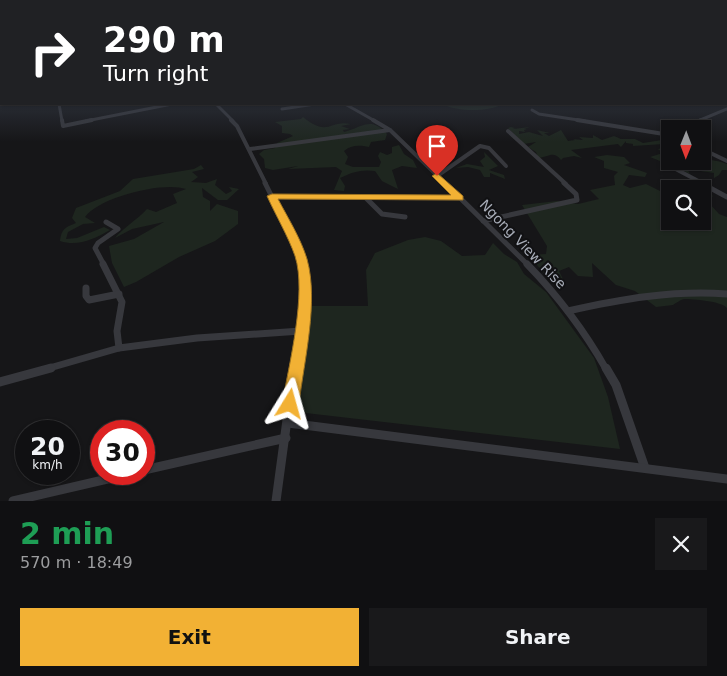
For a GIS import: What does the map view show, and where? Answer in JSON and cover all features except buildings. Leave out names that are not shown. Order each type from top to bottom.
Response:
[{"type":"street","points":[[60,105],[63,126],[167,105]]},
{"type":"street","points":[[217,105],[234,122],[250,149],[294,241],[303,265],[306,291],[276,501]]},
{"type":"street","points":[[282,109],[308,105]]},
{"type":"street","name":"Ngong View Rise","points":[[347,105],[390,130],[535,270],[568,311],[602,359],[616,385],[645,468]]},
{"type":"street","points":[[700,120],[727,108]]},
{"type":"street","points":[[532,110],[539,114],[661,133]]},
{"type":"street","points":[[250,149],[390,130]]},
{"type":"street","points":[[483,221],[561,205],[578,198],[576,194],[508,131]]},
{"type":"street","points":[[437,176],[480,146],[489,148],[506,166]]},
{"type":"street","points":[[711,153],[727,161]]},
{"type":"street","points":[[677,170],[727,197]]},
{"type":"street","points":[[272,196],[460,198]]},
{"type":"street","points":[[365,197],[382,214],[405,217]]},
{"type":"street","points":[[106,222],[118,229],[98,243],[95,248],[122,302],[117,331],[119,348]]},
{"type":"street","points":[[86,288],[87,299],[89,300],[119,294]]},
{"type":"street","points":[[568,311],[641,295],[688,292],[727,294]]},
{"type":"street","points":[[0,382],[119,348],[197,338],[301,331]]},
{"type":"street","points":[[288,423],[727,479]]},
{"type":"street","points":[[155,468],[286,438]]},
{"type":"street","points":[[13,501],[90,483]]},
{"type":"shaded area","points":[[445,105],[500,105],[481,110],[464,110]]},
{"type":"shaded area","points":[[303,117],[318,126],[324,127],[344,123],[351,124],[341,126],[350,129],[343,130],[344,132],[367,124],[376,125],[387,134],[385,140],[371,142],[369,147],[355,146],[344,151],[348,157],[345,164],[353,167],[379,167],[381,162],[378,156],[380,152],[387,155],[392,153],[392,147],[399,145],[404,154],[413,160],[417,168],[402,166],[392,170],[398,189],[382,181],[375,171],[366,170],[353,173],[340,178],[345,186],[344,191],[334,190],[342,171],[336,167],[288,169],[298,166],[273,170],[265,168],[264,159],[259,154],[264,150],[275,148],[277,143],[293,136],[282,133],[282,126],[275,122],[301,119]]},
{"type":"shaded area","points":[[530,127],[524,129],[527,130],[524,130],[525,132],[519,131],[519,134],[529,132],[543,136],[537,130],[550,133],[544,133],[549,136],[561,130],[568,141],[575,140],[573,139],[583,140],[579,137],[593,138],[593,135],[602,140],[614,136],[621,139],[635,139],[643,143],[661,140],[661,144],[633,146],[633,144],[626,143],[626,141],[621,147],[618,144],[571,150],[582,158],[574,156],[561,160],[556,155],[551,155],[538,158],[536,152],[528,147],[536,142],[524,144],[508,128]]},
{"type":"shaded area","points":[[484,152],[498,166],[489,170],[504,175],[505,179],[490,173],[490,177],[484,177],[480,170],[468,167],[456,168],[467,164],[484,167],[480,161],[485,157]]},
{"type":"shaded area","points":[[661,154],[660,161],[650,157]]},
{"type":"shaded area","points":[[607,155],[624,157],[630,163],[624,165],[647,173],[645,177],[629,175],[623,185],[630,188],[646,184],[660,191],[661,186],[661,230],[711,230],[711,205],[719,214],[727,217],[727,308],[713,302],[684,299],[673,305],[656,307],[635,291],[616,285],[592,263],[593,277],[578,276],[569,267],[559,271],[563,279],[546,276],[529,255],[546,254],[547,246],[522,205],[557,201],[578,204],[599,199],[590,190],[615,185],[614,176],[618,172],[604,168],[604,161],[594,157]]},
{"type":"shaded area","points":[[711,160],[727,164],[727,170],[722,170],[714,178],[714,173],[694,170],[711,170]]},
{"type":"shaded area","points":[[201,165],[204,169],[192,172],[198,177],[191,182],[206,183],[217,179],[215,185],[226,194],[232,191],[229,187],[239,189],[227,200],[218,200],[202,188],[203,197],[210,201],[210,211],[217,204],[238,211],[238,224],[215,241],[179,257],[124,287],[112,263],[109,246],[134,239],[164,222],[132,229],[115,238],[147,209],[156,212],[177,203],[173,194],[186,189],[163,187],[132,192],[104,203],[85,217],[95,223],[83,224],[68,232],[66,239],[77,238],[104,227],[110,230],[80,243],[60,241],[65,229],[76,223],[72,218],[76,208],[120,191],[133,179],[194,169]]},
{"type":"shaded area","points":[[425,237],[441,241],[462,256],[485,255],[493,243],[504,254],[517,262],[524,274],[546,292],[594,358],[608,397],[620,449],[297,412],[311,306],[368,306],[366,270],[375,253],[408,240]]},
{"type":"route","points":[[290,404],[304,312],[305,277],[301,256],[272,196],[460,198],[437,176]]}]
